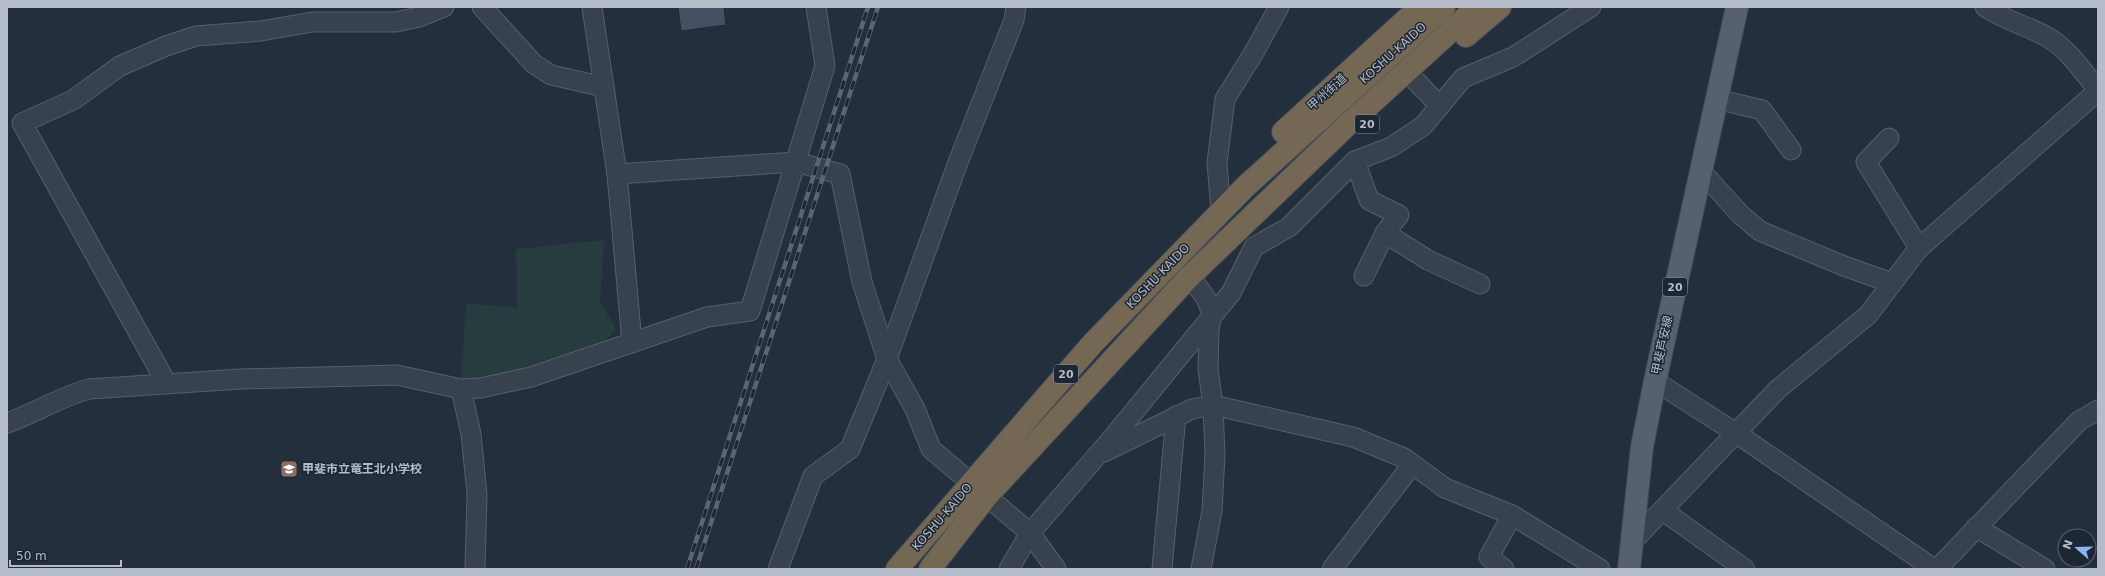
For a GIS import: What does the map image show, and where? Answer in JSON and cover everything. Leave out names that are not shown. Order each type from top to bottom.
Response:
[{"type":"highway","name":"甲州街道","points":[[1245,187],[1281,134],[1420,7]]},
{"type":"highway","name":"KOSHU-KAIDO","points":[[930,569],[978,490],[1093,343],[1245,187],[1444,7]]},
{"type":"highway","name":"KOSHU-KAIDO","points":[[897,569],[978,490],[1230,237],[1476,7]]},
{"type":"highway","name":"20","points":[[1230,237],[1267,215],[1288,199],[1414,79],[1500,7]]},
{"type":"main road","name":"甲斐芦安線","points":[[1629,569],[1642,447],[1655,380],[1737,7]]},
{"type":"street","points":[[167,384],[22,123],[73,100],[120,66],[166,46],[196,36],[261,31],[312,22],[396,22],[419,17],[444,7]]},
{"type":"street","points":[[482,7],[534,64],[551,75],[604,87]]},
{"type":"street","points":[[592,7],[617,174],[632,343]]},
{"type":"street","points":[[7,423],[31,414],[69,395],[89,389],[240,379],[397,375],[461,389],[481,388],[531,377],[707,316],[750,311],[825,66],[816,7]]},
{"type":"street","points":[[778,569],[813,476],[850,449],[887,359],[957,165],[1014,20],[1016,7]]},
{"type":"street","points":[[1221,211],[1217,163],[1224,99],[1253,54],[1279,7]]},
{"type":"street","points":[[1009,569],[1030,534],[1231,293],[1254,247],[1289,227],[1355,161],[1391,147],[1423,126],[1463,78],[1513,57],[1592,7]]},
{"type":"street","points":[[1631,543],[1778,390],[1868,315],[1919,248],[2098,91],[2071,58],[2050,39],[1996,15],[1985,7]]},
{"type":"street","points":[[1414,79],[1440,106]]},
{"type":"street","points":[[1716,99],[1762,110],[1791,150]]},
{"type":"street","points":[[1889,138],[1866,162],[1919,248]]},
{"type":"street","points":[[1355,161],[1369,200],[1399,215],[1385,233],[1364,276]]},
{"type":"street","points":[[617,174],[796,162],[840,174],[862,282],[887,359],[914,409],[931,449],[1030,534],[1056,569]]},
{"type":"street","points":[[1701,170],[1740,214],[1760,231],[1844,266],[1892,283]]},
{"type":"street","points":[[1385,233],[1428,260],[1480,284]]},
{"type":"street","points":[[1188,278],[1203,293],[1212,314],[1209,330],[1208,369],[1213,405],[1214,455],[1212,511],[1201,569]]},
{"type":"street","points":[[1655,380],[1934,569]]},
{"type":"street","points":[[461,389],[471,434],[477,494],[475,569]]},
{"type":"street","points":[[1096,456],[1192,409],[1213,405],[1353,437],[1404,458],[1445,488],[1512,515],[1600,569]]},
{"type":"street","points":[[1937,569],[2079,421],[2098,410]]},
{"type":"street","points":[[1162,569],[1176,416]]},
{"type":"street","points":[[1332,569],[1412,465]]},
{"type":"street","points":[[1662,510],[1745,569]]},
{"type":"street","points":[[1504,569],[1489,558],[1512,515]]},
{"type":"street","points":[[1976,527],[2045,569]]},
{"type":"green space","points":[[604,240],[600,302],[616,329],[598,350],[532,370],[461,381],[466,303],[517,308],[516,249]]},
{"type":"building","points":[[678,7],[724,7],[726,25],[681,31]]},
{"type":"railway","points":[[687,569],[868,7]]},
{"type":"railway","points":[[696,569],[878,7]]},
{"type":"place","name":"甲斐市立竜王北小学校","points":[[289,469]]}]
